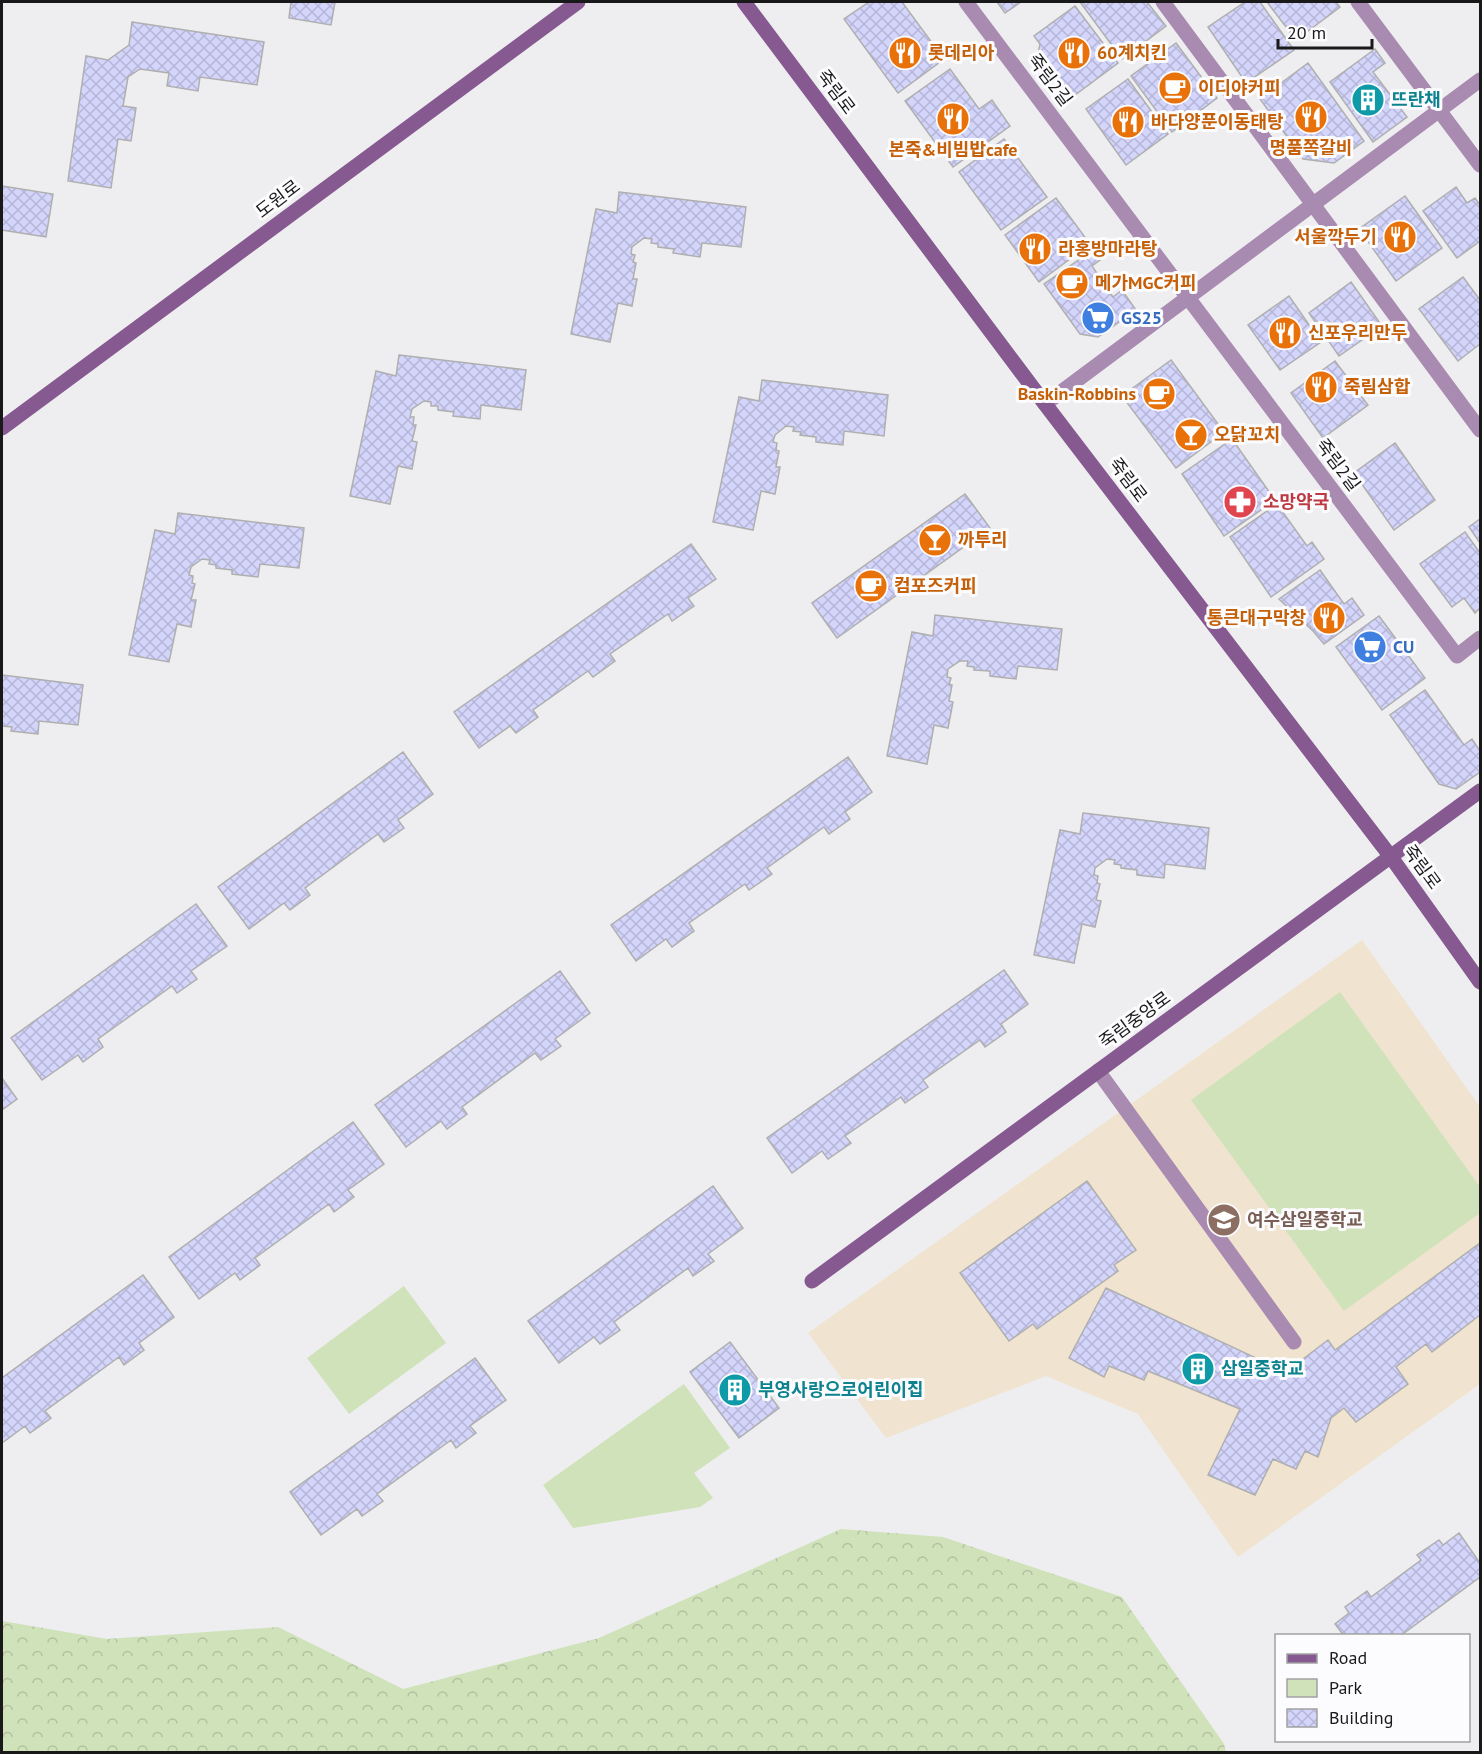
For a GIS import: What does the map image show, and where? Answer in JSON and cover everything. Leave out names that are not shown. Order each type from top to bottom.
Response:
[{"type":"street","name":"도원로","points":[[2,428],[578,2]]},
{"type":"street","name":"죽림로","points":[[744,2],[1391,857],[1480,982]]},
{"type":"street","name":"죽림2길","points":[[966,2],[1457,656],[1480,638]]},
{"type":"street","points":[[1163,2],[1480,430]]},
{"type":"street","points":[[1358,2],[1480,165]]},
{"type":"street","points":[[1046,404],[1480,80]]},
{"type":"street","name":"죽림중앙로","points":[[812,1281],[1480,791]]},
{"type":"street","points":[[1098,1071],[1294,1342]]},
{"type":"shaded area","name":"여수삼일중학교","points":[[1362,940],[1480,1107],[1480,1384],[1238,1557],[1138,1414],[1046,1376],[886,1438],[808,1333]]},
{"type":"green space","points":[[1340,992],[1480,1187],[1480,1213],[1344,1311],[1191,1100]]},
{"type":"green space","points":[[404,1286],[446,1343],[349,1414],[307,1358]]},
{"type":"green space","points":[[684,1384],[730,1448],[694,1473],[713,1498],[700,1507],[573,1528],[543,1485]]},
{"type":"green space","points":[[841,1529],[943,1537],[1122,1597],[1224,1744],[1226,1752],[2,1752],[2,1621],[107,1639],[278,1627],[403,1689],[599,1638]]},
{"type":"building","points":[[291,2],[335,2],[331,25],[289,18]]},
{"type":"building","points":[[869,2],[902,2],[944,59],[898,93],[844,19]]},
{"type":"building","points":[[997,2],[1021,2],[1005,13]]},
{"type":"building","points":[[1080,2],[1147,2],[1166,26],[1122,59]]},
{"type":"building","points":[[1245,2],[1260,2],[1294,50],[1246,83],[1208,27]]},
{"type":"building","points":[[1267,2],[1336,2],[1340,7],[1296,40]]},
{"type":"building","points":[[1075,6],[1118,63],[1071,98],[1038,54],[1040,44],[1034,36]]},
{"type":"building","points":[[132,22],[264,42],[257,85],[200,77],[198,91],[167,86],[169,73],[140,69],[128,77],[123,106],[136,108],[131,141],[118,139],[111,188],[68,181],[86,56],[108,60],[129,45]]},
{"type":"building","points":[[1176,43],[1217,98],[1172,132],[1131,76]]},
{"type":"building","name":"뜨란채","points":[[1375,49],[1385,63],[1373,72],[1407,117],[1373,142],[1330,82]]},
{"type":"building","points":[[1308,63],[1364,141],[1334,163],[1303,159],[1260,99]]},
{"type":"building","points":[[950,69],[979,109],[992,100],[1010,126],[953,167],[905,101]]},
{"type":"building","points":[[1128,79],[1168,134],[1126,165],[1086,109]]},
{"type":"building","points":[[1004,139],[1047,197],[1001,230],[959,172]]},
{"type":"building","points":[[2,186],[53,194],[46,237],[2,230]]},
{"type":"building","points":[[1456,187],[1467,203],[1475,198],[1480,205],[1480,241],[1457,258],[1423,211]]},
{"type":"building","points":[[619,192],[746,207],[741,247],[702,243],[700,257],[673,253],[674,249],[658,247],[658,244],[651,243],[652,239],[644,238],[632,247],[631,254],[635,255],[633,262],[636,263],[633,279],[637,279],[632,306],[618,303],[610,342],[571,334],[596,209],[617,213]]},
{"type":"building","points":[[1405,196],[1442,248],[1396,281],[1359,229]]},
{"type":"building","points":[[1056,198],[1090,244],[1039,282],[1005,235]]},
{"type":"building","points":[[1093,250],[1100,260],[1092,266],[1113,297],[1122,290],[1136,310],[1098,337],[1080,334],[1044,284]]},
{"type":"building","points":[[1463,277],[1480,300],[1480,344],[1458,361],[1419,309]]},
{"type":"building","points":[[1351,282],[1382,326],[1339,356],[1309,313]]},
{"type":"building","points":[[1289,296],[1321,342],[1280,370],[1248,325]]},
{"type":"building","points":[[399,355],[526,370],[521,410],[481,405],[480,419],[453,416],[454,412],[438,410],[438,406],[431,406],[431,402],[424,401],[412,409],[410,417],[414,417],[413,425],[416,425],[412,441],[417,442],[412,469],[398,466],[390,504],[350,496],[376,371],[396,376]]},
{"type":"building","points":[[1171,360],[1224,432],[1176,468],[1122,396]]},
{"type":"building","points":[[1335,361],[1368,405],[1323,438],[1291,393]]},
{"type":"building","points":[[762,380],[888,395],[884,436],[844,431],[843,445],[816,442],[816,437],[800,435],[801,432],[793,431],[794,427],[786,426],[775,435],[773,442],[777,443],[776,450],[779,451],[776,467],[780,467],[775,494],[761,491],[753,530],[713,522],[739,397],[759,401]]},
{"type":"building","points":[[1232,439],[1275,500],[1224,536],[1182,474]]},
{"type":"building","points":[[1395,443],[1435,500],[1394,530],[1354,473]]},
{"type":"building","points":[[965,494],[990,528],[837,638],[812,603]]},
{"type":"building","points":[[1277,504],[1307,546],[1312,542],[1324,559],[1271,597],[1230,537]]},
{"type":"building","points":[[178,513],[304,528],[299,568],[260,564],[258,577],[232,574],[232,570],[216,568],[216,565],[209,564],[210,560],[202,559],[191,567],[189,575],[193,576],[192,583],[195,584],[191,600],[196,600],[191,627],[177,624],[169,662],[129,655],[155,530],[175,534]]},
{"type":"building","points":[[1480,519],[1480,543],[1469,527]]},
{"type":"building","points":[[1465,532],[1480,553],[1480,608],[1475,613],[1464,598],[1452,607],[1420,564]]},
{"type":"building","points":[[691,544],[716,579],[688,598],[694,606],[672,621],[668,614],[610,654],[615,661],[593,677],[588,671],[533,710],[538,717],[516,733],[510,726],[479,748],[454,712]]},
{"type":"building","points":[[1320,570],[1344,604],[1352,598],[1364,615],[1324,644],[1279,599]]},
{"type":"building","points":[[935,615],[1062,629],[1057,670],[1018,666],[1016,679],[990,676],[990,671],[974,670],[974,667],[967,666],[968,661],[960,661],[948,669],[947,677],[951,678],[949,684],[952,685],[949,701],[953,702],[948,728],[934,725],[927,764],[887,756],[912,632],[933,636]]},
{"type":"building","points":[[1379,616],[1425,678],[1382,710],[1336,647]]},
{"type":"building","points":[[2,675],[83,685],[78,725],[39,721],[38,734],[11,731],[12,727],[2,726]]},
{"type":"building","points":[[1425,690],[1464,745],[1472,739],[1480,751],[1480,772],[1456,789],[1439,784],[1390,715]]},
{"type":"building","points":[[403,752],[433,794],[398,820],[404,828],[384,842],[378,834],[305,888],[310,895],[290,910],[284,903],[249,929],[218,887]]},
{"type":"building","points":[[848,757],[872,792],[845,812],[850,819],[829,834],[824,827],[767,868],[772,874],[749,890],[745,884],[689,923],[694,931],[672,947],[666,939],[636,961],[611,925]]},
{"type":"building","points":[[1083,813],[1209,828],[1205,869],[1165,864],[1164,878],[1137,875],[1137,870],[1121,868],[1121,865],[1114,864],[1115,860],[1107,859],[1095,868],[1094,875],[1098,876],[1097,883],[1100,884],[1096,900],[1101,901],[1095,927],[1082,924],[1074,963],[1034,955],[1060,830],[1080,834]]},
{"type":"building","points":[[196,904],[227,946],[191,971],[197,979],[177,993],[172,986],[98,1039],[103,1047],[83,1062],[78,1055],[42,1080],[11,1038]]},
{"type":"building","points":[[1004,970],[1028,1004],[1001,1024],[1006,1032],[985,1047],[980,1040],[923,1080],[928,1087],[905,1103],[901,1097],[845,1136],[851,1143],[828,1159],[822,1151],[792,1173],[767,1138]]},
{"type":"building","points":[[560,971],[590,1013],[555,1039],[561,1046],[541,1060],[535,1053],[462,1107],[467,1114],[447,1129],[441,1121],[406,1147],[375,1105]]},
{"type":"building","points":[[2,1078],[17,1099],[2,1110]]},
{"type":"building","points":[[353,1122],[384,1164],[348,1190],[354,1197],[334,1212],[329,1204],[255,1258],[260,1265],[240,1280],[235,1273],[199,1299],[169,1257]]},
{"type":"building","points":[[1087,1181],[1136,1250],[1114,1265],[1118,1271],[1037,1329],[1033,1324],[1009,1341],[960,1273]]},
{"type":"building","points":[[713,1186],[743,1228],[708,1254],[714,1261],[693,1276],[688,1268],[614,1322],[620,1330],[600,1344],[594,1337],[559,1363],[528,1321]]},
{"type":"building","name":"삼일중학교","points":[[1480,1243],[1480,1315],[1432,1352],[1426,1344],[1396,1367],[1408,1384],[1356,1422],[1344,1408],[1331,1418],[1318,1457],[1305,1451],[1296,1469],[1273,1459],[1255,1495],[1208,1475],[1240,1409],[1148,1371],[1144,1380],[1109,1366],[1104,1377],[1069,1358],[1106,1288],[1286,1372],[1328,1340],[1335,1350]]},
{"type":"building","points":[[143,1275],[174,1317],[139,1343],[144,1350],[124,1365],[119,1357],[45,1411],[51,1418],[30,1433],[25,1426],[2,1443],[2,1378]]},
{"type":"building","name":"부영사랑으로어린이집","points":[[730,1342],[779,1408],[739,1438],[690,1372]]},
{"type":"building","points":[[475,1358],[506,1400],[470,1426],[476,1433],[456,1448],[451,1440],[377,1494],[383,1501],[362,1516],[357,1509],[321,1535],[290,1492]]},
{"type":"building","points":[[1459,1533],[1480,1563],[1480,1577],[1403,1634],[1342,1634],[1335,1624],[1349,1613],[1345,1607],[1367,1591],[1371,1597],[1421,1560],[1417,1555],[1439,1540],[1443,1545]]},
{"type":"place","name":"롯데리아","points":[[905,53]]},
{"type":"place","name":"60계치킨","points":[[1074,53]]},
{"type":"place","name":"이디야커피","points":[[1175,88]]},
{"type":"place","name":"뜨란채","points":[[1368,100]]},
{"type":"place","name":"명품쪽갈비","points":[[1311,117]]},
{"type":"place","name":"본죽&비빔밥cafe","points":[[953,119]]},
{"type":"place","name":"바다양푼이동태탕","points":[[1128,122]]},
{"type":"place","name":"서울깍두기","points":[[1400,237]]},
{"type":"place","name":"라홍방마라탕","points":[[1035,249]]},
{"type":"place","name":"메가MGC커피","points":[[1072,283]]},
{"type":"place","name":"GS25","points":[[1098,318]]},
{"type":"place","name":"신포우리만두","points":[[1285,333]]},
{"type":"place","name":"죽림삼합","points":[[1321,387]]},
{"type":"place","name":"Baskin-Robbins","points":[[1159,394]]},
{"type":"place","name":"오닭꼬치","points":[[1191,435]]},
{"type":"place","name":"소망약국","points":[[1240,502]]},
{"type":"place","name":"까투리","points":[[935,540]]},
{"type":"place","name":"컴포즈커피","points":[[871,586]]},
{"type":"place","name":"통큰대구막창","points":[[1329,618]]},
{"type":"place","name":"CU","points":[[1370,647]]},
{"type":"place","name":"여수삼일중학교","points":[[1224,1220]]},
{"type":"place","name":"삼일중학교","points":[[1198,1369]]},
{"type":"place","name":"부영사랑으로어린이집","points":[[735,1390]]}]
